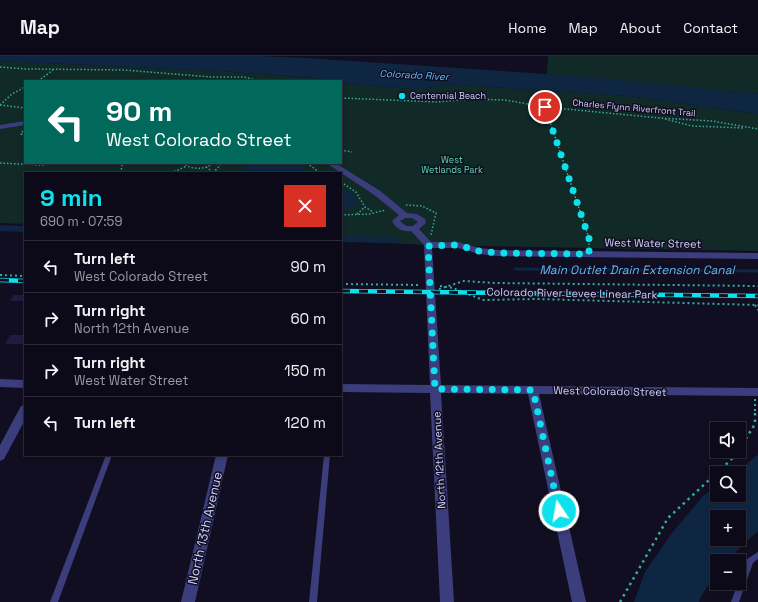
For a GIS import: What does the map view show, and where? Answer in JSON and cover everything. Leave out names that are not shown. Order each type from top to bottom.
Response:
[{"type":"street","points":[[0,127],[24,123]]},
{"type":"street","points":[[332,164],[376,192],[405,216]]},
{"type":"street","points":[[405,216],[414,216],[422,221],[420,225],[414,228],[401,227],[396,223],[397,219],[405,216]]},
{"type":"street","points":[[414,228],[422,236],[428,246]]},
{"type":"street","name":"West Water Street","points":[[428,246],[458,245],[479,251],[497,253],[758,256]]},
{"type":"street","name":"North 12th Avenue","points":[[428,246],[447,602]]},
{"type":"street","points":[[0,384],[24,384]]},
{"type":"street","name":"West Colorado Street","points":[[342,388],[757,392]]},
{"type":"street","points":[[533,390],[579,602]]},
{"type":"street","points":[[0,456],[24,411]]},
{"type":"street","name":"North 13th Avenue","points":[[188,602],[222,456]]},
{"type":"lane","points":[[54,602],[109,456]]},
{"type":"lane","points":[[314,602],[327,456]]},
{"type":"lane","points":[[735,602],[750,561],[758,554]]},
{"type":"path","points":[[0,67],[53,70],[124,70],[211,77],[244,77],[256,80]]},
{"type":"path","points":[[39,80],[53,70]]},
{"type":"path","points":[[0,105],[12,94],[24,88]]},
{"type":"path","name":"Charles Flynn Riverfront Trail","points":[[342,98],[437,102],[470,99],[505,100],[545,107],[660,118],[712,121],[758,129]]},
{"type":"path","points":[[0,105],[24,108]]},
{"type":"path","points":[[545,107],[589,238],[589,254]]},
{"type":"path","points":[[660,118],[692,126],[749,128]]},
{"type":"path","points":[[23,131],[21,134],[24,138]]},
{"type":"path","points":[[342,150],[352,152]]},
{"type":"path","points":[[0,163],[24,164]]},
{"type":"path","points":[[184,164],[200,168],[212,164]]},
{"type":"path","points":[[206,167],[213,172],[221,164]]},
{"type":"path","points":[[308,164],[319,172]]},
{"type":"path","points":[[173,172],[187,166]]},
{"type":"path","points":[[342,183],[354,190],[361,197],[365,207],[373,212],[369,214],[342,215]]},
{"type":"path","points":[[356,214],[365,207]]},
{"type":"path","points":[[0,275],[24,276]]},
{"type":"path","points":[[447,287],[464,281],[495,283],[758,286]]},
{"type":"path","name":"Colorado River Levee Linear Park","points":[[342,284],[447,287],[483,300],[523,298],[757,305]]},
{"type":"path","points":[[757,305],[758,310]]},
{"type":"path","points":[[746,439],[755,424],[757,392]]},
{"type":"path","points":[[620,602],[668,518],[733,458]]},
{"type":"green space","points":[[548,56],[758,56],[758,94],[547,74]]},
{"type":"green space","name":"West Wetlands Park","points":[[0,61],[220,71],[324,80],[24,80],[24,164],[342,164],[342,83],[422,90],[443,84],[629,96],[758,114],[758,251],[428,245],[342,241],[342,172],[24,172],[24,224],[0,223]]},
{"type":"water","name":"Colorado River","points":[[0,56],[259,56],[576,76],[758,94],[758,114],[629,96],[443,84],[422,90],[342,83],[342,80],[324,80],[220,71],[0,61]]},
{"type":"water","points":[[244,164],[301,164],[308,172],[240,172],[245,170]]},
{"type":"water","points":[[342,189],[352,194],[355,198],[357,204],[349,209],[342,210]]},
{"type":"water","points":[[758,455],[758,531],[746,542],[746,510],[710,510],[710,546],[742,546],[733,554],[710,554],[710,583],[701,596],[699,602],[634,602],[645,572],[672,533],[703,496],[710,491],[710,502],[746,502],[746,466],[744,466]]},
{"type":"building","points":[[14,295],[24,295],[24,301],[10,301]]},
{"type":"building","points":[[10,335],[24,335],[24,344],[5,344]]},
{"type":"waterway","name":"Main Outlet Drain Extension Canal","points":[[0,228],[24,229]]},
{"type":"waterway","name":"Main Outlet Drain Extension Canal","points":[[342,239],[394,240]]},
{"type":"waterway","name":"Main Outlet Drain Extension Canal","points":[[515,269],[758,271]]},
{"type":"railway","points":[[0,280],[24,281]]},
{"type":"railway","points":[[342,291],[758,296]]},
{"type":"place","name":"Centennial Beach","points":[[402,96]]},
{"type":"route","points":[[545,107],[566,165],[589,238],[589,254],[497,253],[479,251],[458,245],[428,246],[435,389],[533,390],[559,511]]}]
